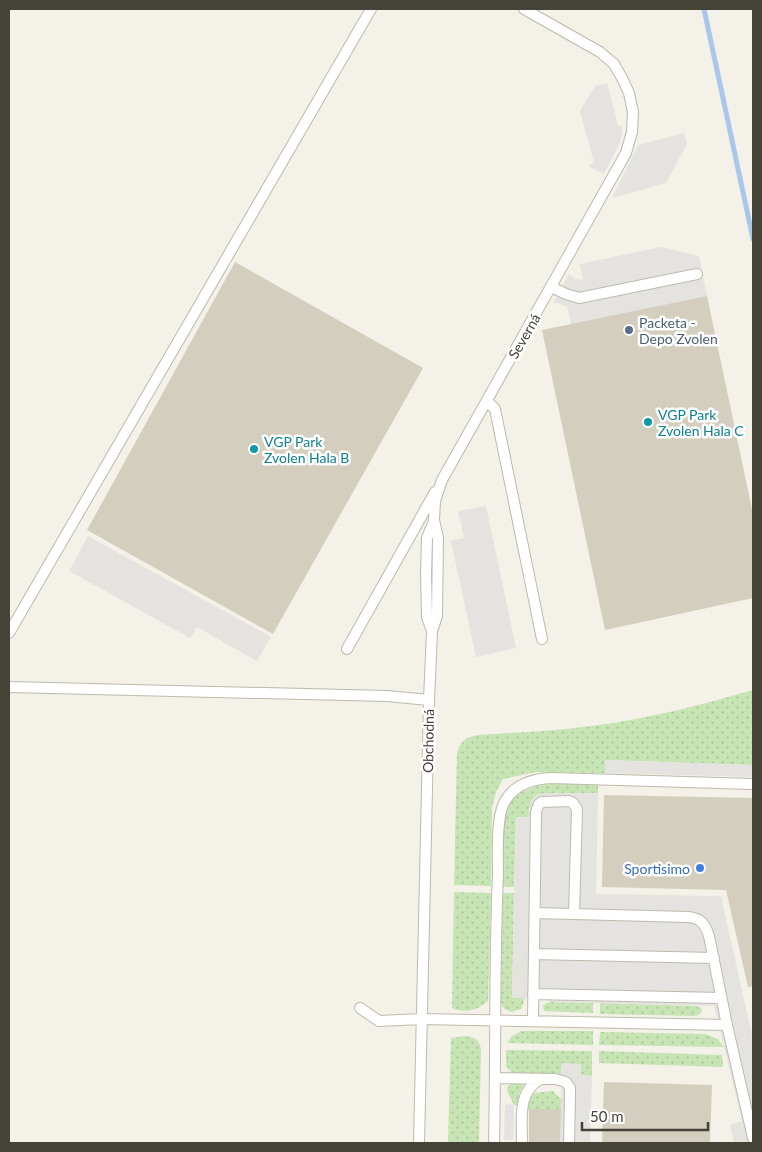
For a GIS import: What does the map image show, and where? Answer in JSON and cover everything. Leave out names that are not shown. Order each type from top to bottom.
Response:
[{"type":"lane","points":[[9,633],[370,9]]},
{"type":"lane","name":"Severná","points":[[429,700],[432,631],[438,616],[438,538],[434,520],[436,501],[442,480],[626,153],[632,132],[633,112],[629,93],[614,64],[600,52],[524,9]]},
{"type":"lane","points":[[551,287],[579,298],[697,274]]},
{"type":"lane","points":[[487,401],[494,409],[542,639]]},
{"type":"lane","points":[[347,649],[442,480]]},
{"type":"lane","name":"Obchodná","points":[[9,687],[387,696],[429,700],[419,1143]]},
{"type":"lane","points":[[494,1143],[500,819],[502,806],[507,797],[515,788],[538,779],[551,778],[753,784]]},
{"type":"lane","points":[[533,1021],[537,807],[542,802],[562,801],[573,803],[577,809],[574,914]]},
{"type":"lane","points":[[534,913],[695,917],[700,920],[707,929],[753,1138]]},
{"type":"lane","points":[[534,954],[714,958]]},
{"type":"lane","points":[[533,994],[721,998]]},
{"type":"lane","points":[[360,1008],[378,1020],[422,1019],[727,1025]]},
{"type":"lane","points":[[496,1078],[562,1080],[566,1082],[570,1088],[570,1143]]},
{"type":"lane","points":[[522,1143],[523,1101],[530,1086],[542,1079]]},
{"type":"green space","points":[[753,690],[753,765],[605,760],[605,773],[536,772],[503,779],[496,792],[492,808],[491,886],[454,885],[457,755],[461,743],[466,739],[478,735],[555,730],[614,723],[684,709]]},
{"type":"green space","points":[[552,784],[598,784],[598,793],[544,793],[529,808],[529,817],[516,817],[514,887],[503,887],[503,834],[509,806],[522,792],[534,787]]},
{"type":"green space","points":[[454,892],[491,893],[488,1001],[476,1009],[466,1011],[452,1008]]},
{"type":"green space","points":[[503,893],[514,893],[512,998],[525,998],[521,1009],[511,1012],[503,1008],[501,1002]]},
{"type":"green space","points":[[550,1002],[593,1003],[593,1013],[544,1011],[543,1005]]},
{"type":"green space","points":[[600,1003],[696,1006],[701,1008],[702,1011],[699,1015],[695,1016],[600,1014]]},
{"type":"green space","points":[[521,1031],[593,1031],[593,1045],[507,1043],[512,1036]]},
{"type":"green space","points":[[600,1032],[705,1034],[718,1039],[724,1047],[599,1045]]},
{"type":"green space","points":[[465,1036],[476,1039],[481,1049],[479,1143],[448,1143],[451,1038]]},
{"type":"green space","points":[[506,1050],[592,1051],[592,1076],[580,1075],[562,1063],[561,1075],[512,1073],[506,1066]]},
{"type":"green space","points":[[599,1051],[722,1055],[723,1067],[599,1063]]},
{"type":"green space","points":[[513,1083],[525,1083],[519,1094],[519,1105],[514,1105],[507,1091],[508,1086]]},
{"type":"green space","points":[[553,1091],[561,1099],[561,1109],[527,1109],[530,1096],[533,1093]]},
{"type":"shaded area","points":[[607,83],[618,125],[622,125],[622,133],[620,142],[604,174],[588,166],[593,163],[593,159],[580,111],[595,86]]},
{"type":"shaded area","points":[[684,133],[687,144],[666,183],[612,198],[638,145]]},
{"type":"shaded area","points":[[661,247],[699,256],[707,296],[571,325],[567,307],[553,303],[569,274],[575,279],[583,280],[580,264]]},
{"type":"shaded area","points":[[486,506],[516,648],[476,657],[451,541],[464,538],[458,511]]},
{"type":"shaded area","points":[[88,536],[271,637],[257,661],[197,627],[190,638],[69,571]]},
{"type":"shaded area","points":[[605,760],[753,765],[753,777],[605,773]]},
{"type":"shaded area","points":[[598,793],[596,894],[721,896],[753,1040],[753,1143],[734,1143],[730,1125],[742,1121],[714,1006],[550,1002],[550,999],[512,998],[516,817],[529,817],[531,801],[537,794]]},
{"type":"shaded area","points":[[562,1063],[581,1064],[581,1075],[592,1076],[590,1143],[560,1143]]},
{"type":"shaded area","points":[[505,1104],[514,1105],[513,1140],[504,1140]]},
{"type":"building","name":"VGP Park Zvolen Hala B","points":[[235,262],[423,368],[273,634],[87,530]]},
{"type":"building","name":"VGP Park Zvolen Hala C","points":[[707,296],[753,514],[753,598],[605,630],[542,330]]},
{"type":"building","points":[[604,795],[753,798],[753,986],[748,987],[726,890],[602,887]]},
{"type":"building","points":[[604,1082],[712,1085],[710,1143],[602,1143]]},
{"type":"building","points":[[529,1109],[561,1109],[560,1143],[529,1143]]},
{"type":"waterway","points":[[704,9],[753,239]]},
{"type":"place","name":"Packeta - Depo Zvolen","points":[[629,330]]},
{"type":"place","name":"VGP Park Zvolen Hala C","points":[[648,422]]},
{"type":"place","name":"VGP Park Zvolen Hala B","points":[[254,449]]},
{"type":"place","name":"Sportisimo","points":[[700,868]]}]
